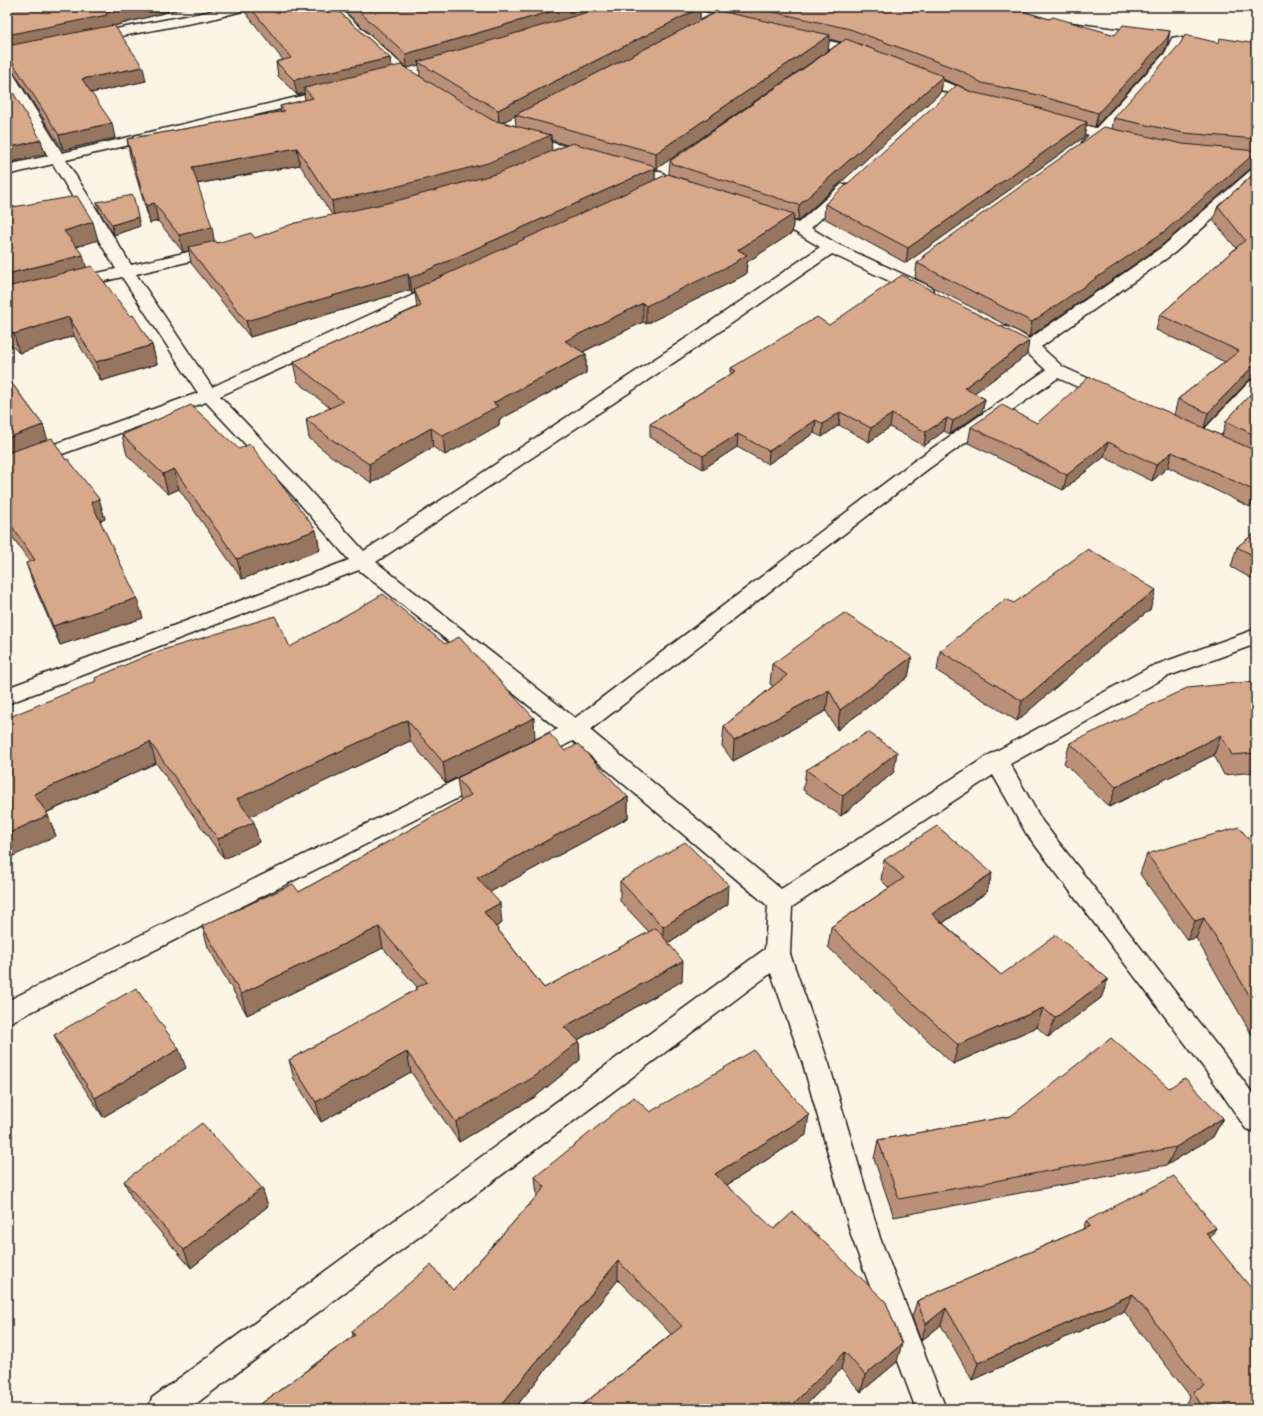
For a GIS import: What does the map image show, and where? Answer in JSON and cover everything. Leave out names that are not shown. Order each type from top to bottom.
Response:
[{"type":"street","points":[[196,7],[208,16]]},
{"type":"street","points":[[73,41],[208,16],[241,7]]},
{"type":"street","points":[[330,7],[405,75],[432,92]]},
{"type":"street","points":[[668,7],[746,27]]},
{"type":"street","points":[[702,28],[716,20]]},
{"type":"street","points":[[1056,25],[1193,43]]},
{"type":"street","points":[[783,35],[843,48],[873,59]]},
{"type":"street","points":[[1079,149],[1098,135],[1171,54],[1177,41]]},
{"type":"street","points":[[831,57],[843,48]]},
{"type":"street","points":[[902,70],[954,90],[974,102],[989,105]]},
{"type":"street","points":[[7,75],[126,271],[209,395],[295,486],[362,562],[575,730],[780,902]]},
{"type":"street","points":[[7,170],[351,88]]},
{"type":"street","points":[[942,100],[954,90]]},
{"type":"street","points":[[1040,118],[1098,135],[1135,143]]},
{"type":"street","points":[[506,134],[607,162],[662,180],[697,195]]},
{"type":"street","points":[[550,160],[570,152]]},
{"type":"street","points":[[1030,346],[1168,250],[1253,164]]},
{"type":"street","points":[[801,229],[860,175]]},
{"type":"street","points":[[749,212],[801,229],[831,248],[905,273],[938,298]]},
{"type":"street","points":[[59,288],[126,271],[235,247]]},
{"type":"street","points":[[7,696],[362,562],[831,248]]},
{"type":"street","points":[[7,468],[209,395],[456,282]]},
{"type":"street","points":[[991,325],[1030,346],[1057,371],[1121,400]]},
{"type":"street","points":[[7,1013],[575,730],[921,465],[1057,371]]},
{"type":"street","points":[[1207,438],[1256,385]]},
{"type":"street","points":[[780,902],[998,761],[1158,672],[1256,636]]},
{"type":"street","points":[[998,761],[1034,827],[1214,1061],[1256,1120]]},
{"type":"street","points":[[780,902],[777,954],[816,1064],[866,1238],[926,1400],[931,1409]]},
{"type":"street","points":[[163,1409],[777,954]]},
{"type":"building","points":[[7,7],[131,7],[106,13],[107,15],[7,35]]},
{"type":"building","points":[[250,7],[334,7],[390,58],[294,80],[276,62],[291,58]]},
{"type":"building","points":[[354,7],[566,7],[406,54]]},
{"type":"building","points":[[601,7],[700,8],[498,110],[418,62],[585,13]]},
{"type":"building","points":[[751,7],[1008,7],[1049,19],[1053,17],[1115,35],[1123,25],[1170,31],[1167,38],[1098,113],[1034,94],[982,83],[962,71],[850,29]]},
{"type":"building","points":[[719,11],[830,35],[656,153],[515,115]]},
{"type":"building","points":[[114,25],[143,67],[82,79],[112,123],[59,135],[7,56],[7,46]]},
{"type":"building","points":[[1185,35],[1219,43],[1220,38],[1256,44],[1256,139],[1184,133],[1114,118],[1180,44]]},
{"type":"building","points":[[846,39],[943,76],[799,205],[673,164],[670,161]]},
{"type":"building","points":[[401,65],[492,120],[551,135],[488,163],[387,189],[332,201],[297,148],[192,167],[212,227],[179,235],[154,203],[146,206],[127,139],[285,111],[280,106],[313,98],[304,88]]},
{"type":"building","points":[[7,82],[41,140],[7,148]]},
{"type":"building","points":[[957,85],[971,92],[1025,104],[1087,122],[908,248],[825,204]]},
{"type":"building","points":[[1104,127],[1183,144],[1256,151],[1256,154],[1254,154],[1165,231],[1032,322],[917,263],[925,257],[923,256]]},
{"type":"building","points":[[572,143],[652,165],[655,168],[410,278],[408,274],[246,321],[188,247],[216,241],[217,243],[251,233],[255,238],[295,223],[396,201],[499,173]]},
{"type":"building","points":[[1256,172],[1256,364],[1208,413],[1178,399],[1239,351],[1160,315],[1245,240],[1218,206]]},
{"type":"building","points":[[668,174],[794,214],[738,250],[747,255],[736,261],[737,262],[646,306],[643,303],[565,341],[586,354],[493,403],[498,406],[443,436],[431,428],[369,464],[328,437],[306,419],[343,402],[293,362],[421,306],[414,289]]},
{"type":"building","points":[[133,195],[138,217],[112,225],[97,202]]},
{"type":"building","points":[[77,196],[93,222],[64,231],[83,255],[7,274],[7,208]]},
{"type":"building","points":[[92,266],[130,316],[133,315],[152,345],[96,362],[69,317],[14,334],[7,327],[7,287]]},
{"type":"building","points":[[902,275],[1029,341],[964,388],[985,399],[953,421],[947,418],[926,432],[892,414],[871,428],[840,412],[823,424],[816,420],[769,451],[738,434],[703,456],[650,424],[736,371],[731,368],[817,317],[829,325]]},
{"type":"building","points":[[7,377],[43,425],[7,438]]},
{"type":"building","points":[[1089,377],[1256,451],[1256,490],[1255,491],[1172,452],[1156,465],[1108,442],[1067,475],[971,427],[1002,405],[1037,423]]},
{"type":"building","points":[[1256,388],[1256,436],[1226,421]]},
{"type":"building","points":[[191,405],[239,449],[250,444],[316,530],[237,559],[174,469],[163,474],[122,435]]},
{"type":"building","points":[[52,438],[66,460],[68,459],[99,499],[91,502],[137,598],[53,626],[26,563],[35,560],[7,519],[7,453]]},
{"type":"building","points":[[1256,532],[1256,557],[1237,547]]},
{"type":"building","points":[[1088,549],[1156,590],[1115,621],[1022,701],[940,651],[1006,599],[1014,603]]},
{"type":"building","points":[[383,594],[445,644],[459,637],[534,718],[443,762],[407,720],[237,799],[254,822],[218,839],[150,742],[34,794],[48,815],[7,834],[7,718],[96,681],[95,678],[153,653],[275,616],[290,647]]},
{"type":"building","points":[[844,613],[912,657],[840,710],[829,690],[734,741],[724,726],[787,675],[772,664]]},
{"type":"building","points":[[1256,681],[1256,753],[1232,755],[1221,735],[1116,787],[1070,743],[1187,688]]},
{"type":"building","points":[[868,732],[897,752],[843,796],[806,770]]},
{"type":"building","points":[[549,733],[565,751],[578,744],[628,797],[477,878],[500,903],[484,912],[544,988],[656,928],[683,961],[564,1027],[579,1041],[534,1077],[456,1122],[407,1052],[316,1102],[289,1060],[427,982],[379,927],[241,994],[202,926],[293,884],[299,892],[471,795],[457,778]]},
{"type":"building","points":[[937,826],[992,873],[932,914],[1001,975],[1056,935],[1108,979],[1055,1018],[1043,1008],[958,1045],[831,927],[904,878],[884,860]]},
{"type":"building","points":[[1239,827],[1251,842],[1256,841],[1256,1007],[1204,918],[1195,921],[1147,854]]},
{"type":"building","points":[[685,842],[729,885],[663,927],[620,881]]},
{"type":"building","points":[[136,988],[179,1049],[95,1098],[54,1035]]},
{"type":"building","points":[[1111,1038],[1169,1088],[1185,1078],[1223,1118],[1176,1147],[899,1199],[878,1140],[1011,1116]]},
{"type":"building","points":[[754,1050],[809,1115],[715,1174],[774,1229],[793,1212],[886,1302],[902,1344],[865,1375],[845,1352],[788,1409],[577,1409],[682,1326],[618,1261],[498,1409],[254,1409],[355,1335],[352,1331],[431,1265],[453,1290],[545,1187],[535,1177],[634,1097],[650,1112]]},
{"type":"building","points":[[202,1123],[262,1188],[184,1250],[124,1181]]},
{"type":"building","points":[[1174,1176],[1216,1228],[1206,1233],[1256,1294],[1256,1409],[1204,1409],[1193,1392],[1205,1386],[1133,1294],[978,1363],[946,1308],[926,1324],[917,1301],[1090,1226],[1086,1221]]}]
